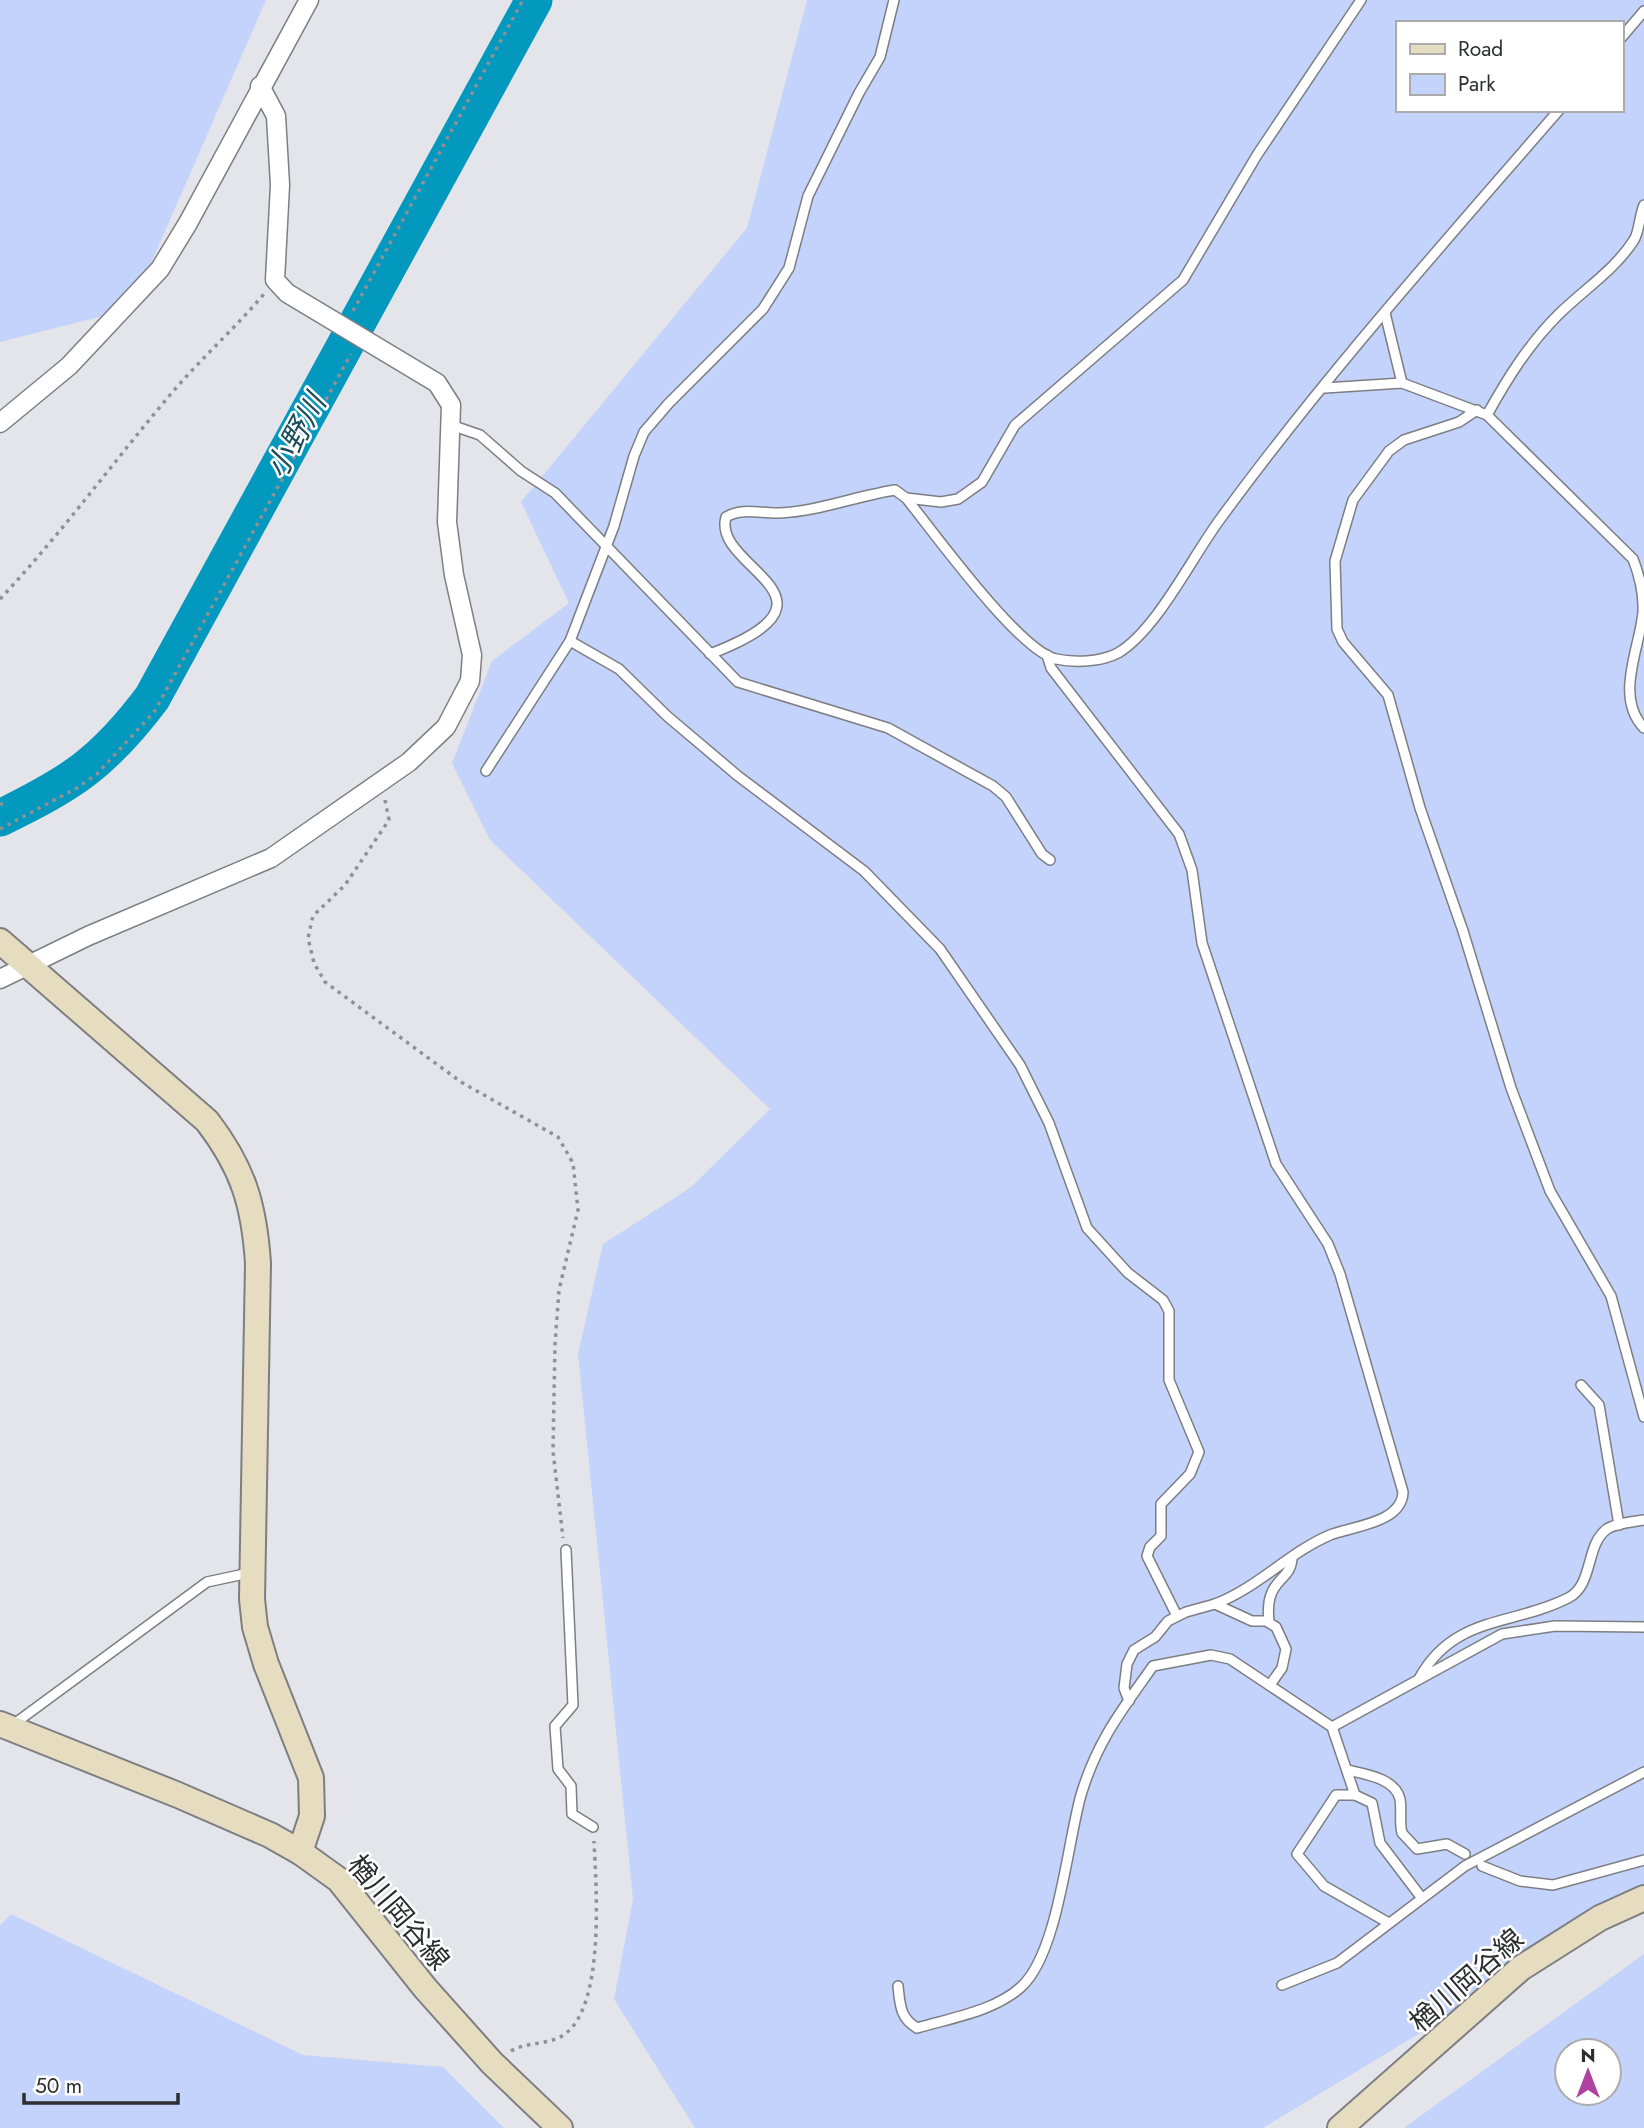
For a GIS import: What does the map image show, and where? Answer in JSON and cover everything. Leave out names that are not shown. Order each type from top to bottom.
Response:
[{"type":"main road","points":[[0,941],[207,1121],[228,1150],[245,1183],[255,1220],[258,1263],[252,1572],[255,1627],[266,1664],[311,1778],[312,1816],[300,1852]]},
{"type":"main road","name":"楢川岡谷線","points":[[5,1726],[270,1835],[300,1852],[339,1880],[425,1988],[492,2063],[560,2128]]},
{"type":"main road","name":"楢川岡谷線","points":[[1340,2128],[1521,1968],[1600,1918],[1644,1898]]},
{"type":"street","points":[[0,424],[69,366],[160,269],[188,223],[309,0]]},
{"type":"street","points":[[0,979],[271,858],[409,762],[446,727],[470,681],[472,655],[454,575],[447,522],[450,405],[437,383],[286,293],[275,280],[280,185],[276,116],[260,86]]},
{"type":"lane","points":[[486,771],[570,641],[606,546],[644,432],[668,403],[763,309],[789,268],[808,196],[880,57],[894,0]]},
{"type":"lane","points":[[906,498],[941,502],[958,499],[982,482],[1016,425],[1183,280],[1257,155],[1361,0]]},
{"type":"lane","points":[[1623,36],[1644,11]]},
{"type":"lane","points":[[710,654],[749,639],[772,620],[776,602],[774,588],[749,564],[726,533],[726,517],[736,511],[780,513],[819,509],[895,490],[906,498],[1026,642],[1054,659],[1090,661],[1118,653],[1139,634],[1220,518],[1385,313],[1557,112]]},
{"type":"lane","points":[[1487,415],[1513,368],[1557,315],[1624,253],[1636,237],[1644,205]]},
{"type":"lane","points":[[1385,313],[1402,383]]},
{"type":"lane","points":[[1325,388],[1402,383],[1487,415],[1633,559],[1642,581],[1643,612],[1630,684],[1632,709],[1644,728]]},
{"type":"lane","points":[[1477,410],[1459,422],[1404,440],[1389,451],[1353,500],[1335,561],[1337,629],[1343,642],[1388,695],[1420,808],[1463,931],[1516,1099],[1550,1191],[1611,1296],[1644,1417]]},
{"type":"lane","points":[[450,425],[480,435],[521,471],[555,492],[738,682],[888,729],[993,786],[1006,797],[1042,854],[1050,860]]},
{"type":"lane","points":[[570,641],[619,669],[667,716],[738,776],[864,871],[940,949],[1020,1065],[1049,1124],[1087,1228],[1128,1273],[1163,1300],[1169,1311],[1169,1380],[1199,1452],[1190,1474],[1161,1504],[1161,1536],[1150,1547],[1147,1556],[1177,1616]]},
{"type":"lane","points":[[1047,655],[1051,668],[1179,834],[1192,870],[1202,943],[1276,1164],[1328,1244],[1403,1492],[1402,1500],[1392,1513],[1317,1541],[1244,1592],[1177,1616],[1134,1650],[1127,1664],[1124,1688],[1129,1701]]},
{"type":"lane","points":[[1581,1385],[1599,1405],[1619,1525]]},
{"type":"lane","points":[[1419,1679],[1430,1659],[1475,1627],[1548,1606],[1578,1591],[1600,1537],[1609,1528],[1644,1520]]},
{"type":"lane","points":[[566,1550],[573,1705],[555,1726],[558,1769],[571,1786],[572,1814],[593,1826]]},
{"type":"lane","points":[[1269,1622],[1269,1596],[1273,1585],[1290,1570],[1292,1558]]},
{"type":"lane","points":[[5,1726],[207,1582],[252,1572]]},
{"type":"lane","points":[[1215,1604],[1252,1620],[1269,1622],[1276,1627],[1286,1649],[1282,1668],[1270,1685]]},
{"type":"lane","points":[[1332,1727],[1502,1634],[1555,1626],[1644,1627]]},
{"type":"lane","points":[[898,1986],[900,2008],[906,2022],[918,2028],[1005,2000],[1023,1985],[1044,1950],[1081,1795],[1098,1748],[1103,1736],[1153,1666],[1211,1654],[1230,1659],[1332,1727],[1355,1795]]},
{"type":"lane","points":[[1347,1770],[1371,1775],[1394,1788],[1400,1799],[1402,1833],[1417,1849],[1447,1844],[1465,1854]]},
{"type":"lane","points":[[1282,1985],[1337,1963],[1387,1922],[1465,1866],[1644,1772]]},
{"type":"lane","points":[[1387,1922],[1324,1886],[1297,1854],[1336,1795],[1355,1795],[1372,1803],[1380,1843],[1422,1896]]},
{"type":"lane","points":[[1482,1866],[1520,1881],[1553,1885],[1644,1860]]},
{"type":"path","points":[[0,829],[77,788],[97,774],[153,712],[353,332],[523,0]]},
{"type":"path","points":[[0,599],[49,547],[177,387],[227,337],[275,280]]},
{"type":"path","points":[[380,782],[389,820],[345,885],[313,916],[308,937],[311,950],[326,982],[461,1082],[558,1137],[573,1163],[578,1210],[559,1290],[553,1451],[559,1521],[566,1550]]},
{"type":"path","points":[[492,2063],[518,2047],[562,2037],[579,2021],[587,1997],[598,1927],[593,1826]]},
{"type":"green space","points":[[0,0],[266,0],[131,309],[0,342]]},
{"type":"green space","points":[[807,0],[1644,0],[1644,1891],[1508,1980],[1263,2128],[695,2128],[614,1999],[633,1899],[578,1354],[603,1244],[690,1188],[770,1109],[490,840],[452,763],[492,661],[569,603],[521,502],[747,228]]},
{"type":"green space","points":[[11,1914],[303,2055],[443,2067],[504,2128],[0,2128],[0,1925]]},
{"type":"green space","points":[[1644,1954],[1644,2128],[1404,2128]]},
{"type":"waterway","name":"小野川","points":[[0,818],[47,794],[85,769],[118,739],[152,698],[534,0]]}]
